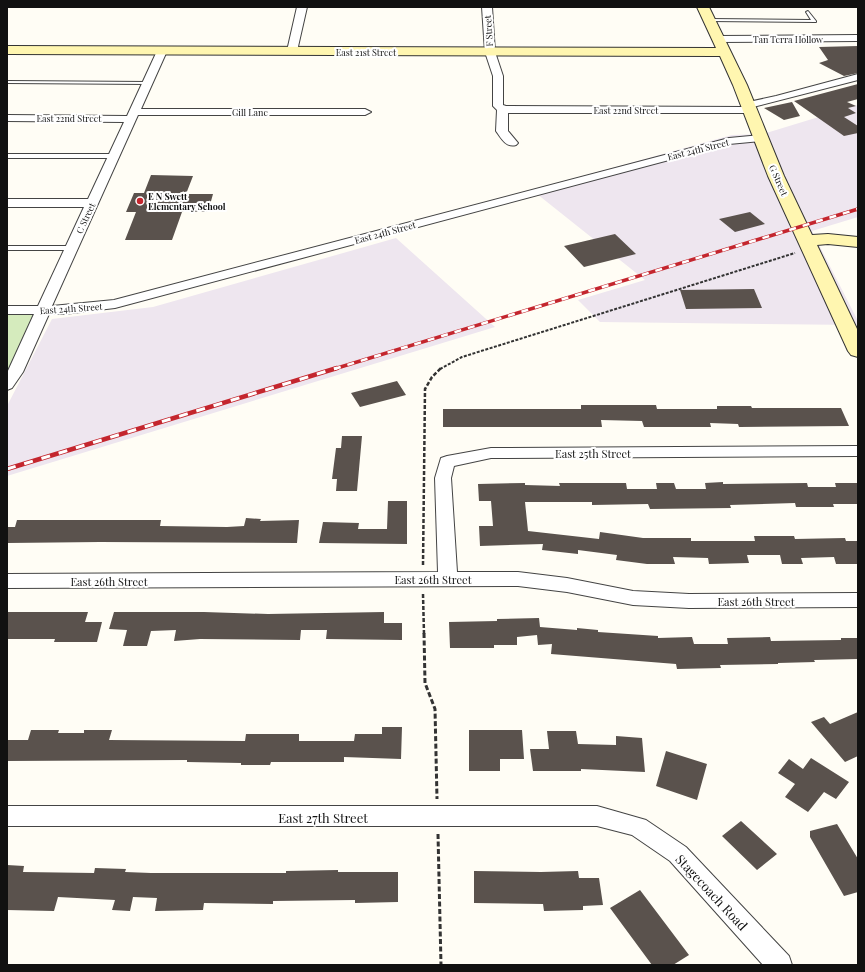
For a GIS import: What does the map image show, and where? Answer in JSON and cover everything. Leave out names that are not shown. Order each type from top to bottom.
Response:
[{"type":"main road","name":"G Street","points":[[703,7],[740,84],[776,176],[858,351]]},
{"type":"main road","name":"East 21st Street","points":[[7,50],[490,52],[721,46]]},
{"type":"main road","points":[[807,240],[828,239],[858,242]]},
{"type":"street","points":[[292,51],[302,7]]},
{"type":"street","name":"F Street","points":[[487,7],[490,52],[498,76],[498,106],[503,109],[502,131],[512,143]]},
{"type":"street","name":"Tan Terra Hollow","points":[[721,46],[858,38]]},
{"type":"street","name":"C Street","points":[[7,385],[15,372],[162,51]]},
{"type":"street","points":[[749,107],[858,77]]},
{"type":"street","name":"East 22nd Street","points":[[503,109],[749,107]]},
{"type":"street","name":"Gill Lane","points":[[133,115],[365,112]]},
{"type":"street","name":"East 22nd Street","points":[[7,118],[133,115]]},
{"type":"street","name":"East 24th Street","points":[[7,310],[89,308],[115,304],[729,141],[761,138]]},
{"type":"street","points":[[7,202],[92,203]]},
{"type":"street","name":"East 25th Street","points":[[448,579],[443,478],[447,462],[491,453],[858,451]]},
{"type":"street","name":"East 26th Street","points":[[7,581],[518,579],[567,585],[633,598],[689,601],[858,600]]},
{"type":"street","name":"East 27th Street","points":[[7,816],[597,816],[638,827]]},
{"type":"street","name":"Stagecoach Road","points":[[638,827],[678,854],[780,965]]},
{"type":"lane","points":[[709,20],[814,21],[808,12]]},
{"type":"lane","points":[[7,82],[148,83]]},
{"type":"lane","points":[[7,156],[114,156]]},
{"type":"lane","points":[[7,248],[72,248]]},
{"type":"path","points":[[438,817],[441,965]]},
{"type":"shaded area","points":[[858,105],[858,217],[812,231],[858,321],[858,325],[600,322],[578,300],[645,280],[532,190],[732,135],[763,134]]},
{"type":"shaded area","points":[[396,238],[495,327],[7,476],[7,406],[52,319],[153,307]]},
{"type":"green space","points":[[7,315],[37,315],[7,373]]},
{"type":"building","points":[[858,46],[858,73],[844,76],[819,63],[828,60],[819,47]]},
{"type":"building","points":[[858,84],[858,99],[847,102],[856,106],[848,108],[856,113],[844,117],[858,126],[858,133],[844,136],[794,101]]},
{"type":"building","points":[[792,102],[800,116],[784,120],[764,108]]},
{"type":"building","points":[[151,175],[193,176],[186,194],[213,194],[208,212],[182,212],[172,240],[125,240],[136,212],[126,212],[134,193],[144,193]]},
{"type":"building","points":[[750,212],[765,224],[735,232],[719,219]]},
{"type":"building","points":[[615,234],[636,254],[584,267],[564,246]]},
{"type":"building","points":[[754,289],[762,308],[686,309],[680,290]]},
{"type":"building","points":[[397,381],[406,395],[360,407],[351,393]]},
{"type":"building","points":[[581,405],[656,405],[657,409],[717,409],[717,406],[751,406],[752,408],[841,408],[849,426],[739,427],[738,424],[710,423],[711,427],[644,427],[642,421],[601,420],[602,427],[443,427],[443,409],[581,409]]},
{"type":"building","points":[[342,436],[362,436],[357,491],[336,491],[337,479],[332,479],[336,448],[341,448]]},
{"type":"building","points":[[723,482],[723,484],[807,483],[808,487],[836,487],[835,483],[858,483],[858,504],[833,504],[834,507],[796,507],[795,503],[730,505],[731,508],[650,509],[648,504],[592,505],[592,502],[525,502],[528,531],[599,539],[600,532],[643,538],[691,538],[691,541],[755,541],[754,536],[794,536],[795,539],[845,538],[846,541],[858,541],[858,564],[836,564],[834,557],[801,558],[803,564],[782,564],[780,555],[747,555],[749,563],[709,564],[708,558],[673,557],[675,564],[647,564],[616,560],[617,555],[578,550],[578,554],[542,550],[543,544],[480,546],[479,526],[493,526],[491,501],[479,501],[478,484],[525,483],[525,485],[560,486],[559,483],[626,483],[627,489],[657,489],[656,483],[674,483],[676,489],[706,489],[705,483]]},
{"type":"building","points":[[388,501],[407,501],[407,544],[319,543],[323,522],[359,523],[358,529],[387,529]]},
{"type":"building","points":[[246,518],[261,519],[260,521],[299,520],[297,543],[7,543],[7,527],[15,527],[17,520],[161,520],[160,526],[227,527],[244,526]]},
{"type":"building","points":[[7,612],[88,612],[85,622],[102,622],[97,642],[54,642],[55,639],[7,639]]},
{"type":"building","points":[[114,612],[268,614],[384,612],[384,623],[402,623],[402,640],[326,639],[327,630],[301,630],[300,640],[200,639],[174,641],[176,630],[151,631],[147,646],[123,646],[127,630],[109,629]]},
{"type":"building","points":[[539,618],[540,627],[577,630],[577,628],[598,630],[598,632],[658,636],[658,638],[692,637],[694,644],[728,644],[727,638],[770,637],[771,641],[841,640],[841,638],[858,638],[858,659],[814,660],[815,662],[778,664],[720,665],[721,668],[677,669],[676,664],[551,654],[552,644],[538,645],[537,635],[517,637],[517,645],[494,645],[494,648],[450,648],[449,622]]},
{"type":"building","points":[[858,712],[858,756],[845,762],[811,722],[824,717],[830,724]]},
{"type":"building","points":[[382,727],[402,727],[401,759],[344,757],[344,762],[271,762],[270,765],[187,762],[187,760],[7,761],[7,740],[28,740],[31,730],[59,730],[58,733],[84,733],[84,730],[112,730],[109,740],[245,741],[246,734],[299,734],[299,741],[354,741],[355,734],[382,734]]},
{"type":"building","points":[[469,730],[522,730],[524,759],[500,759],[500,771],[469,771]]},
{"type":"building","points":[[547,731],[576,731],[578,744],[616,745],[616,736],[642,738],[645,772],[581,769],[581,771],[533,771],[530,749],[549,749]]},
{"type":"building","points":[[666,751],[707,764],[697,800],[656,786]]},
{"type":"building","points":[[811,758],[849,782],[836,799],[824,792],[808,812],[785,797],[795,784],[778,773],[789,759],[803,769]]},
{"type":"building","points":[[741,821],[777,854],[757,870],[722,836]]},
{"type":"building","points":[[837,824],[858,859],[858,892],[844,896],[810,837],[810,831]]},
{"type":"building","points":[[7,865],[24,866],[23,872],[94,873],[95,868],[126,869],[125,872],[151,873],[286,873],[286,871],[338,870],[338,872],[398,872],[398,902],[355,903],[355,900],[273,901],[273,904],[204,903],[203,910],[155,911],[157,898],[133,897],[130,911],[112,910],[115,900],[58,897],[54,911],[7,910]]},
{"type":"building","points":[[474,871],[578,871],[579,878],[599,878],[603,905],[583,906],[583,910],[544,911],[543,904],[474,903]]},
{"type":"building","points":[[640,890],[689,955],[673,965],[652,965],[610,908]]},
{"type":"railway","points":[[334,369],[858,209]]},
{"type":"railway","points":[[7,469],[337,368]]},
{"type":"place","name":"E N Swett Elementary School","points":[[140,201]]}]
